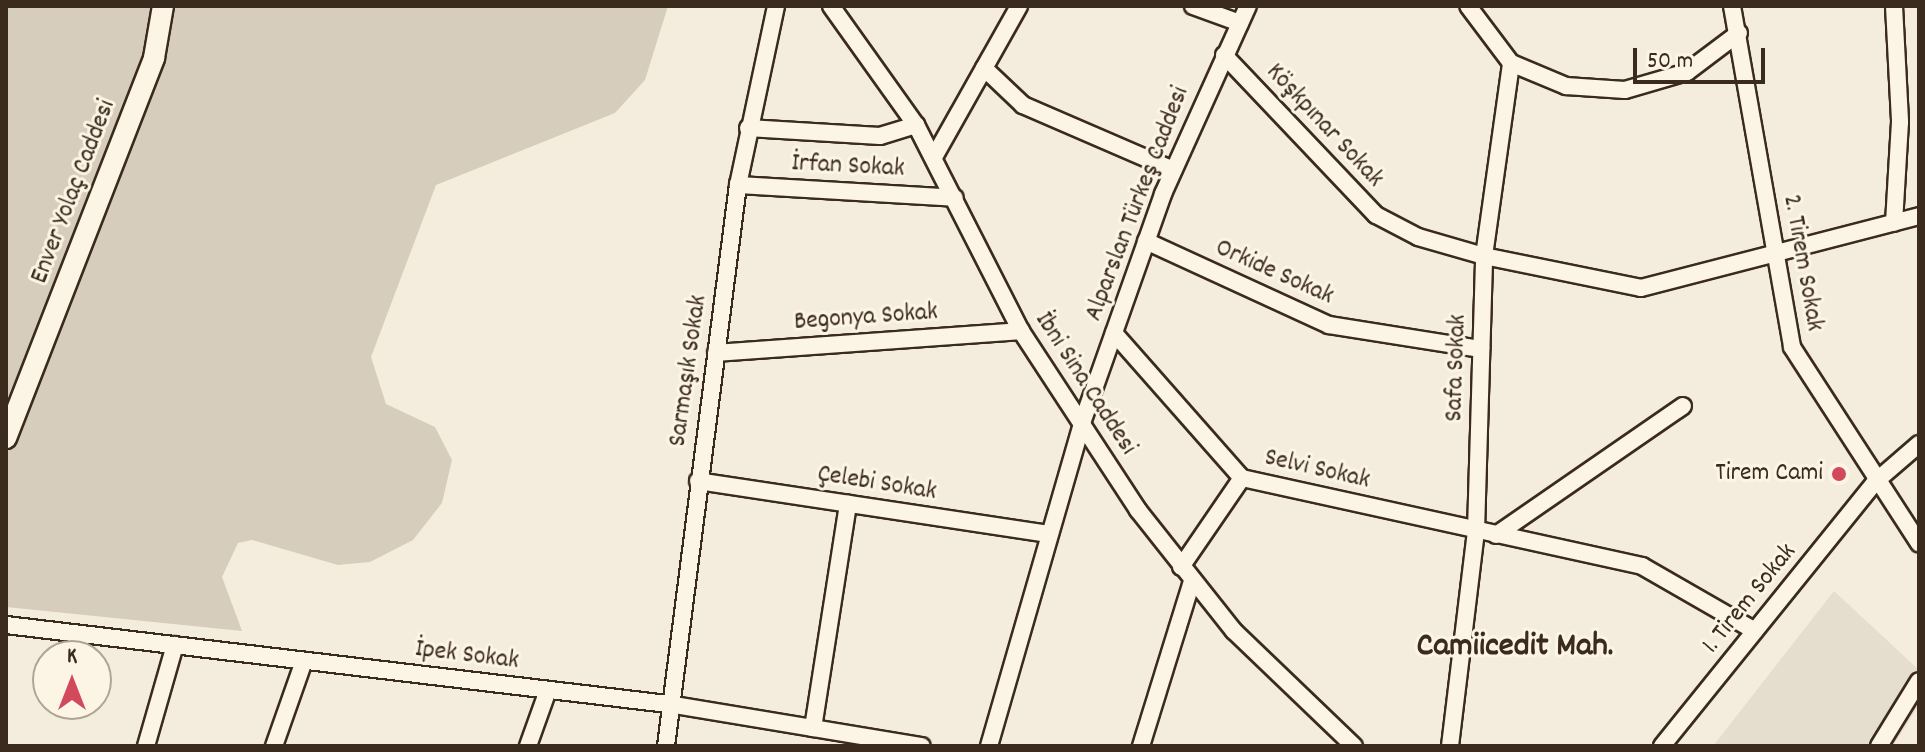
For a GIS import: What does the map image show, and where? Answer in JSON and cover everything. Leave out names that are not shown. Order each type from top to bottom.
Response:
[{"type":"street","name":"Enver Yolaç Caddesi","points":[[6,438],[154,58],[163,6]]},
{"type":"street","name":"Sarmaşık Sokak","points":[[666,746],[668,704],[738,185],[776,6]]},
{"type":"street","name":"İbni Sina Caddesi","points":[[831,6],[916,125],[1021,331],[1186,574],[1262,661],[1351,745]]},
{"type":"street","points":[[934,157],[1019,6]]},
{"type":"street","points":[[1193,6],[1240,23]]},
{"type":"street","name":"Alparslan Türkeş Caddesi","points":[[989,746],[1082,423],[1173,170],[1248,6]]},
{"type":"street","points":[[1468,6],[1511,63],[1566,86],[1625,90],[1687,72],[1739,33]]},
{"type":"street","name":"2. Tirem Sokak","points":[[1732,6],[1739,33],[1773,255],[1792,347],[1875,482],[1919,543]]},
{"type":"street","points":[[1894,6],[1894,223]]},
{"type":"street","name":"Köşkpınar Sokak","points":[[1224,55],[1376,215],[1418,237],[1484,256],[1641,288],[1919,216]]},
{"type":"street","name":"Safa Sokak","points":[[1450,746],[1476,531],[1484,256],[1511,63]]},
{"type":"street","points":[[984,68],[1023,105],[1173,170]]},
{"type":"street","points":[[748,128],[880,136],[916,125]]},
{"type":"street","name":"İrfan Sokak","points":[[738,185],[955,198]]},
{"type":"street","name":"Orkide Sokak","points":[[1146,241],[1329,325],[1481,349]]},
{"type":"street","name":"Begonya Sokak","points":[[716,353],[1021,331]]},
{"type":"street","name":"Selvi Sokak","points":[[1114,333],[1242,478],[1642,566],[1755,631]]},
{"type":"street","points":[[1496,535],[1683,406]]},
{"type":"street","name":"1. Tirem Sokak","points":[[1662,746],[1875,482],[1919,444]]},
{"type":"street","points":[[1141,746],[1186,574],[1242,478]]},
{"type":"street","name":"Çelebi Sokak","points":[[698,481],[1049,534]]},
{"type":"street","points":[[813,728],[848,504]]},
{"type":"street","name":"İpek Sokak","points":[[6,625],[668,704],[922,746]]},
{"type":"street","points":[[152,743],[175,645]]},
{"type":"street","points":[[274,746],[304,661]]},
{"type":"street","points":[[1879,746],[1919,681]]},
{"type":"street","points":[[528,746],[548,690]]},
{"type":"shaded area","points":[[6,6],[668,6],[645,80],[615,113],[436,185],[371,357],[386,404],[435,427],[452,460],[442,503],[413,540],[370,562],[338,565],[252,540],[238,543],[222,577],[242,631],[6,607]]},
{"type":"shaded area","points":[[1834,591],[1919,670],[1919,705],[1893,746],[1713,746]]},
{"type":"place","name":"Tirem Cami","points":[[1839,474]]},
{"type":"district","name":"Camiicedit Mah.","points":[[1515,648]]}]
